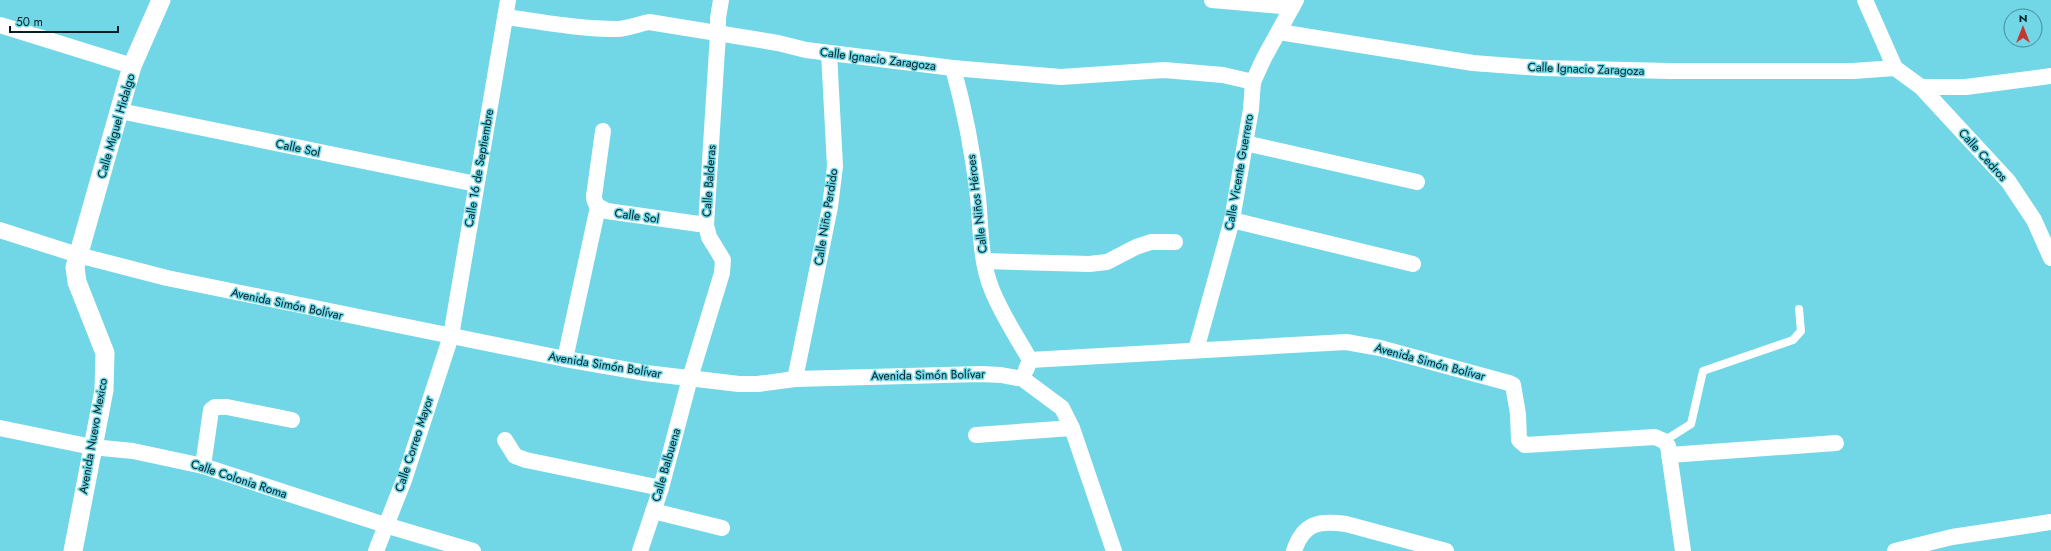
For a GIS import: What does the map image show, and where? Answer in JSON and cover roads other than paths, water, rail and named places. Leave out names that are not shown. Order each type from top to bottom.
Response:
[{"type":"street","name":"Calle Miguel Hidalgo","points":[[78,255],[132,66],[161,0]]},
{"type":"street","name":"Calle 16 de Septiembre","points":[[450,336],[508,0]]},
{"type":"street","name":"Calle Balderas","points":[[690,378],[722,273],[723,260],[709,237],[706,225],[718,18],[721,0]]},
{"type":"street","points":[[1212,0],[1294,3]]},
{"type":"street","points":[[1865,0],[1895,68]]},
{"type":"street","name":"Calle Vicente Guerrero","points":[[1196,350],[1232,220],[1246,143],[1253,82],[1294,3]]},
{"type":"street","name":"Calle Ignacio Zaragoza","points":[[506,17],[546,23],[617,29],[628,28],[650,22],[829,53],[953,68],[1061,77],[1164,70],[1223,76],[1253,82]]},
{"type":"street","points":[[0,25],[132,66]]},
{"type":"street","name":"Calle Ignacio Zaragoza","points":[[1278,32],[1473,62],[1541,68],[1670,71],[1853,71],[1895,68]]},
{"type":"street","name":"Calle Niño Perdido","points":[[795,379],[830,207],[835,166],[829,53]]},
{"type":"street","name":"Calle Niños Héroes","points":[[953,68],[964,109],[978,197],[981,252],[992,290],[1030,360]]},
{"type":"street","name":"Calle Cedros","points":[[1895,68],[1921,88],[2012,186],[2034,220],[2051,258]]},
{"type":"street","points":[[1921,88],[1966,86],[2051,76]]},
{"type":"street","name":"Calle Sol","points":[[120,111],[476,184]]},
{"type":"street","name":"Calle Sol","points":[[603,131],[594,196],[594,202],[598,207],[607,211],[706,225]]},
{"type":"street","points":[[1246,143],[1417,182]]},
{"type":"street","points":[[565,359],[598,207]]},
{"type":"street","points":[[1232,220],[1413,264]]},
{"type":"street","name":"Avenida Simón Bolívar","points":[[0,230],[78,255],[198,285],[565,359],[646,373],[739,384],[758,384],[795,379],[981,374],[1001,375],[1023,379],[1062,408],[1072,428],[1114,551]]},
{"type":"street","points":[[984,261],[1089,264],[1107,262],[1136,247],[1151,242],[1175,242]]},
{"type":"street","name":"Avenida Nuevo Mexico","points":[[72,551],[104,390],[105,353],[76,282],[75,267],[78,255]]},
{"type":"street","name":"Calle Correo Mayor","points":[[376,551],[404,480],[450,336]]},
{"type":"street","name":"Avenida Simón Bolívar","points":[[1030,360],[1336,342],[1363,345],[1509,382],[1513,385],[1516,394],[1519,440],[1525,445],[1655,436],[1666,448],[1836,443]]},
{"type":"street","points":[[1023,379],[1030,360]]},
{"type":"street","name":"Calle Balbuena","points":[[640,551],[661,488],[690,378]]},
{"type":"street","points":[[203,466],[211,410],[215,406],[292,420]]},
{"type":"street","name":"Calle Colonia Roma","points":[[0,428],[92,447],[133,451],[203,466],[385,525],[472,551]]},
{"type":"street","points":[[976,435],[1072,428]]},
{"type":"street","points":[[505,440],[515,456],[526,460],[661,488]]},
{"type":"street","points":[[1666,448],[1683,551]]},
{"type":"street","points":[[653,511],[722,528]]},
{"type":"street","points":[[1294,551],[1298,538],[1309,526],[1330,522],[1346,524],[1446,551]]},
{"type":"street","points":[[1895,551],[1952,537],[2051,522]]},
{"type":"lane","points":[[1666,448],[1691,424],[1703,371],[1793,340],[1801,331],[1799,309]]}]
